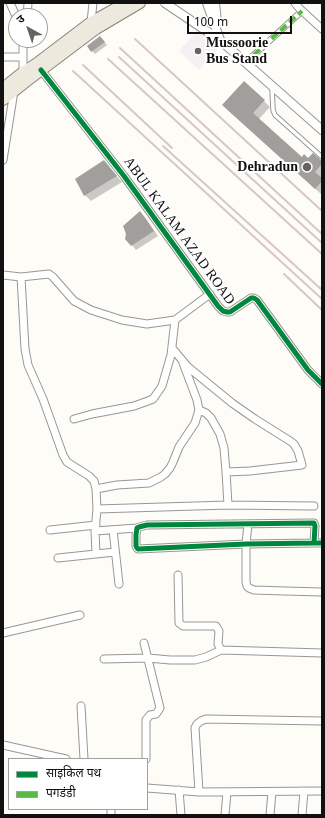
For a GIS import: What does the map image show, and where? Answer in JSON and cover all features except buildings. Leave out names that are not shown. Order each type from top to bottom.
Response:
[{"type":"main road","points":[[3,100],[9,87],[23,72],[92,22],[125,3]]},
{"type":"main road","points":[[9,87],[41,70],[96,29],[140,3]]},
{"type":"street","points":[[92,22],[93,3]]},
{"type":"street","points":[[165,3],[220,40],[322,130]]},
{"type":"street","points":[[207,3],[220,40]]},
{"type":"street","points":[[215,3],[220,40]]},
{"type":"street","points":[[294,3],[322,29]]},
{"type":"street","points":[[246,63],[302,11]]},
{"type":"street","points":[[23,48],[23,72]]},
{"type":"street","points":[[3,57],[23,57]]},
{"type":"street","name":"ABUL KALAM AZAD ROAD","points":[[41,70],[124,176],[222,311],[230,312],[251,298],[257,300],[308,370],[322,384]]},
{"type":"street","points":[[3,160],[9,87]]},
{"type":"street","points":[[3,275],[20,277],[49,274],[74,301],[91,310],[122,320],[150,324],[175,320],[210,294]]},
{"type":"street","points":[[20,277],[25,349],[28,365],[43,399],[63,455],[67,462],[94,481],[97,509],[95,528],[96,554]]},
{"type":"street","points":[[74,419],[134,406],[153,398],[162,386],[171,354],[175,320]]},
{"type":"street","points":[[172,348],[194,372],[232,403],[294,444],[298,451],[302,465],[250,471],[226,472]]},
{"type":"street","points":[[96,489],[117,485],[149,483],[165,474],[173,462],[179,447],[195,423],[199,410],[197,400],[182,360]]},
{"type":"street","points":[[199,410],[206,413],[211,418],[220,434],[224,448],[228,505]]},
{"type":"street","points":[[97,509],[228,505],[314,506]]},
{"type":"street","points":[[50,530],[95,528],[113,530],[165,524],[314,523],[314,543]]},
{"type":"street","points":[[248,524],[246,544],[246,582],[249,588],[254,590],[322,592]]},
{"type":"street","points":[[137,528],[136,548],[138,549],[246,544],[322,543]]},
{"type":"street","points":[[113,530],[119,584]]},
{"type":"street","points":[[58,558],[115,552]]},
{"type":"street","points":[[178,575],[179,623],[183,626],[216,626],[219,631],[218,644],[221,650]]},
{"type":"street","points":[[3,633],[80,615]]},
{"type":"street","points":[[144,643],[160,708],[156,714],[150,715],[146,720],[146,758]]},
{"type":"street","points":[[104,659],[148,658],[196,660],[221,650],[322,653]]},
{"type":"street","points":[[81,706],[84,758]]},
{"type":"street","points":[[199,792],[196,728],[197,724],[201,720],[322,721]]},
{"type":"street","points":[[3,745],[62,758]]},
{"type":"street","points":[[148,788],[199,792],[322,791]]},
{"type":"street","points":[[179,790],[181,815]]},
{"type":"street","points":[[225,815],[227,792]]},
{"type":"street","points":[[270,815],[272,792]]},
{"type":"street","points":[[302,815],[304,792]]},
{"type":"lane","points":[[272,86],[273,110],[275,115],[322,156]]},
{"type":"shaded area","points":[[198,30],[218,49],[199,70],[179,51]]},
{"type":"railway","points":[[135,39],[322,211]]},
{"type":"railway","points":[[120,48],[322,234]]},
{"type":"railway","points":[[119,57],[322,243]]},
{"type":"railway","points":[[108,59],[322,254]]},
{"type":"railway","points":[[83,65],[172,148]]},
{"type":"railway","points":[[73,71],[322,299]]},
{"type":"railway","points":[[163,146],[322,290]]},
{"type":"railway","points":[[284,274],[322,310]]},
{"type":"marked path","points":[[245,63],[302,11]]},
{"type":"cycle path","points":[[41,70],[124,176],[218,306],[223,311],[230,312],[251,298],[257,300],[308,370],[322,384]]},
{"type":"cycle path","points":[[314,543],[314,523],[147,525],[137,528],[136,535],[136,546],[138,549],[246,544],[322,543]]},
{"type":"place","name":"Mussoorie Bus Stand","points":[[198,51]]},
{"type":"place","name":"Dehradun","points":[[307,167]]}]
